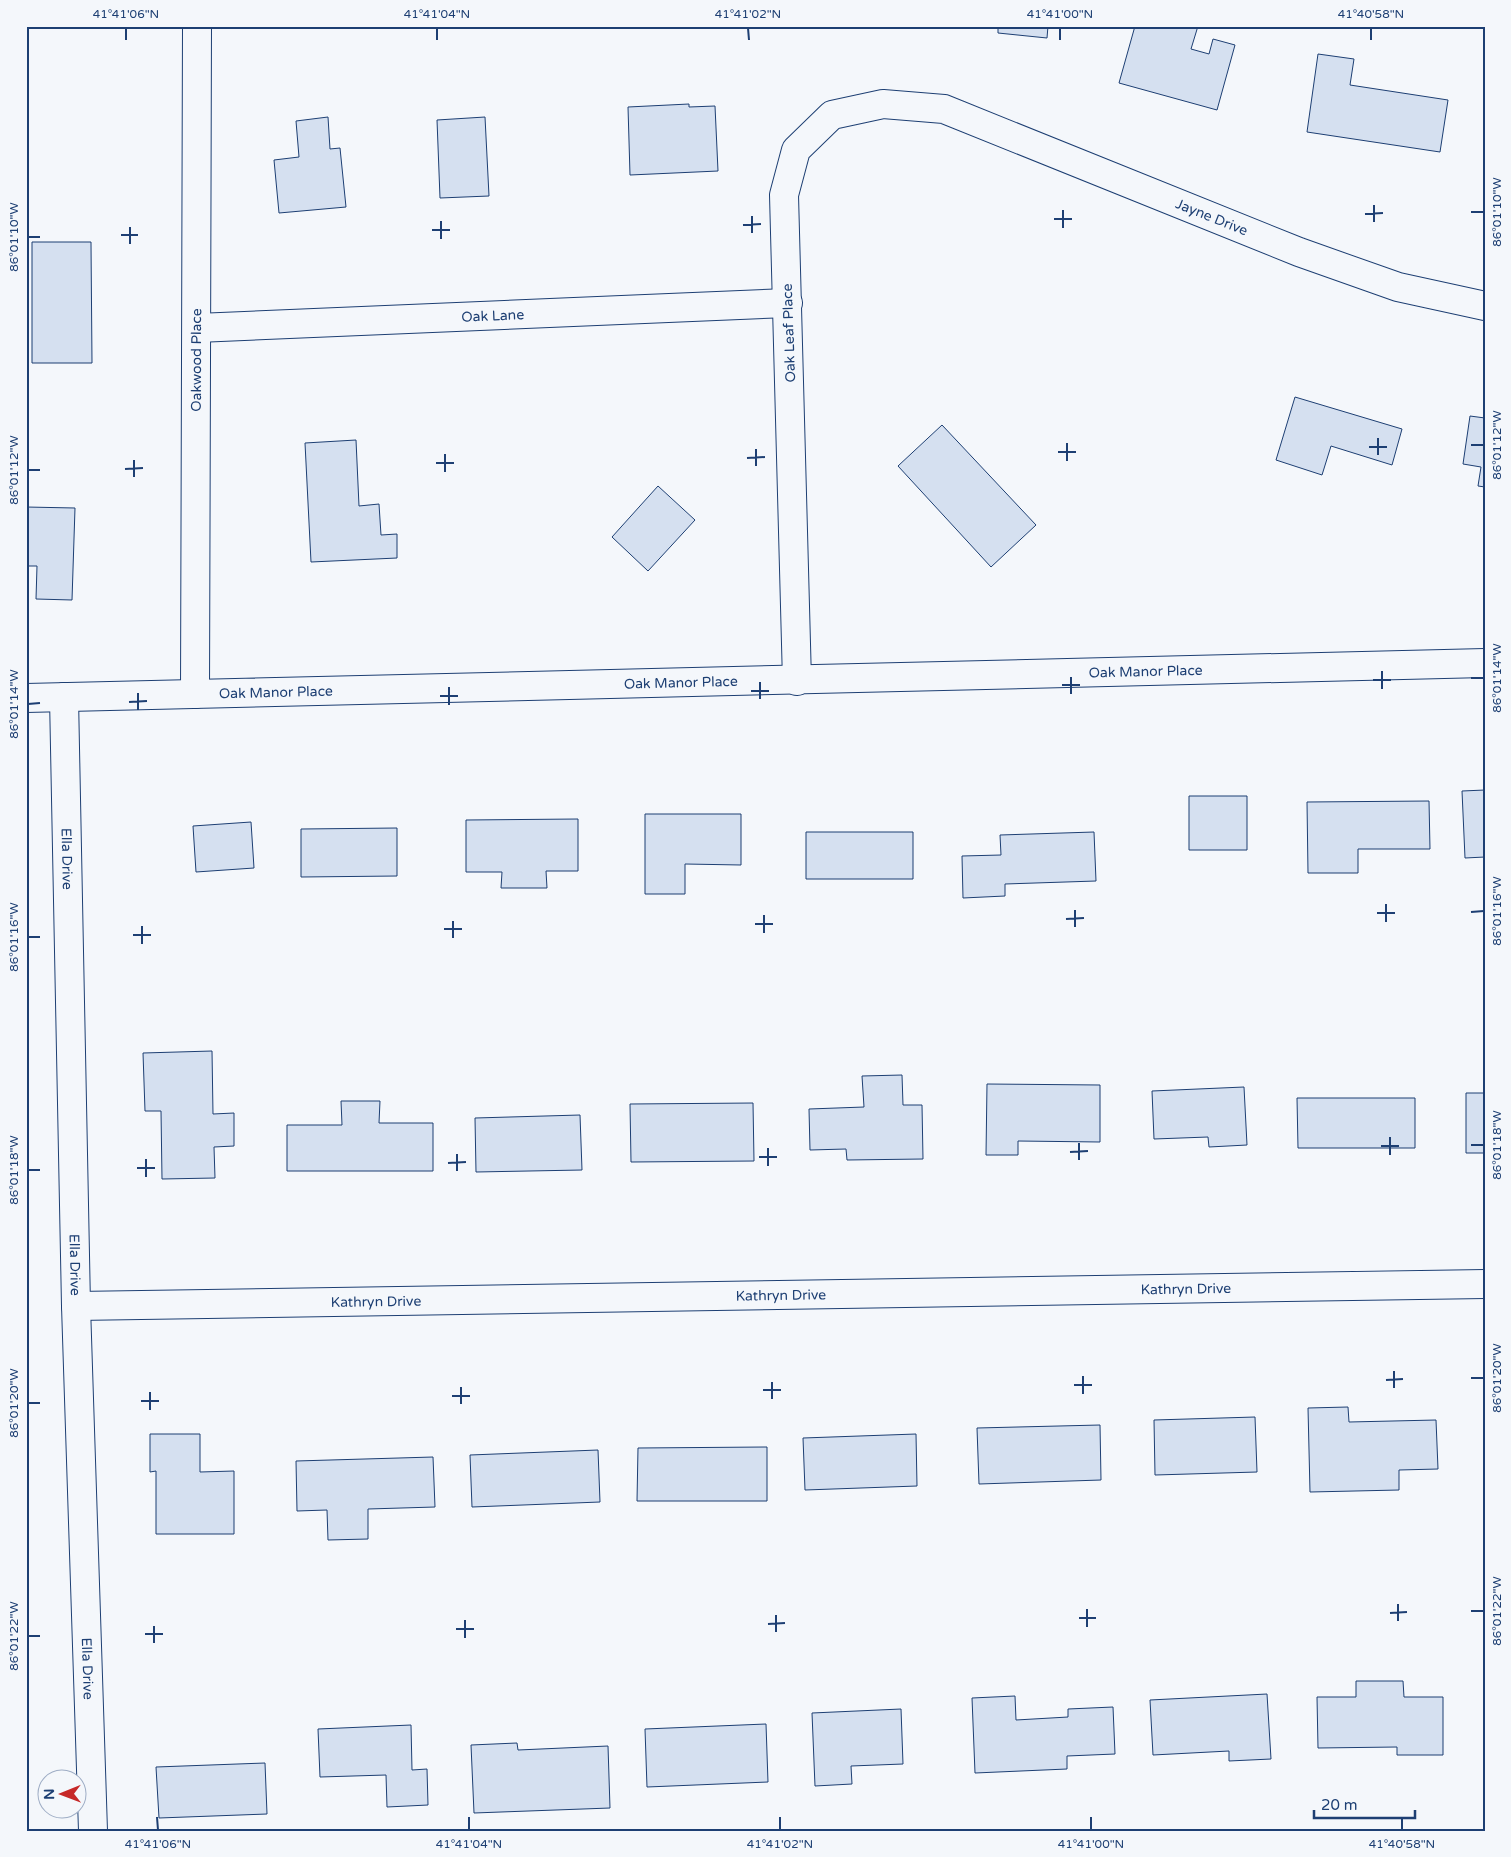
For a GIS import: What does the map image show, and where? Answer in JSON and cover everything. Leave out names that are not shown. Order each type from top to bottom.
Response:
[{"type":"street","name":"Oakwood Place","points":[[196,694],[197,26]]},
{"type":"street","name":"Oak Leaf Place","points":[[797,681],[784,195],[796,150],[832,115],[883,104],[944,109]]},
{"type":"street","name":"Jayne Drive","points":[[944,109],[1299,252],[1398,287],[1485,306]]},
{"type":"street","name":"Oak Lane","points":[[198,328],[788,302]]},
{"type":"street","name":"Oak Manor Place","points":[[26,698],[1485,663]]},
{"type":"street","name":"Ella Drive","points":[[64,697],[76,1306],[93,1831]]},
{"type":"street","name":"Kathryn Drive","points":[[76,1306],[1485,1284]]},
{"type":"building","points":[[998,26],[1048,26],[1047,38],[998,33]]},
{"type":"building","points":[[1135,26],[1198,26],[1191,49],[1209,54],[1213,39],[1235,45],[1217,110],[1119,83]]},
{"type":"building","points":[[1318,54],[1354,59],[1350,85],[1448,100],[1440,152],[1307,132]]},
{"type":"building","points":[[689,104],[689,107],[715,106],[718,171],[630,175],[628,107]]},
{"type":"building","points":[[328,117],[330,149],[340,148],[346,207],[279,213],[274,160],[299,157],[296,121]]},
{"type":"building","points":[[485,117],[489,196],[440,198],[437,120]]},
{"type":"building","points":[[32,242],[91,242],[92,363],[32,363]]},
{"type":"building","points":[[1295,397],[1402,429],[1392,465],[1331,446],[1322,475],[1276,460]]},
{"type":"building","points":[[1470,416],[1485,418],[1485,487],[1478,486],[1481,467],[1463,464]]},
{"type":"building","points":[[942,425],[1036,525],[991,567],[898,466]]},
{"type":"building","points":[[356,440],[359,506],[379,504],[381,535],[397,534],[397,558],[311,562],[305,443]]},
{"type":"building","points":[[658,486],[695,520],[648,571],[612,537]]},
{"type":"building","points":[[26,507],[75,508],[72,600],[36,599],[37,566],[26,566]]},
{"type":"building","points":[[1485,790],[1485,857],[1465,858],[1462,791]]},
{"type":"building","points":[[1189,796],[1247,796],[1247,850],[1189,850]]},
{"type":"building","points":[[1429,801],[1430,849],[1358,849],[1358,873],[1308,873],[1307,802]]},
{"type":"building","points":[[645,814],[741,814],[741,865],[685,864],[685,894],[645,894]]},
{"type":"building","points":[[578,819],[578,871],[546,871],[547,888],[501,888],[502,872],[466,872],[466,820]]},
{"type":"building","points":[[251,822],[254,868],[196,872],[193,826]]},
{"type":"building","points":[[397,828],[397,876],[301,877],[301,829]]},
{"type":"building","points":[[806,832],[913,832],[913,879],[806,879]]},
{"type":"building","points":[[1094,832],[1096,881],[1005,884],[1005,896],[963,898],[962,856],[1001,855],[1000,835]]},
{"type":"building","points":[[212,1051],[213,1114],[234,1113],[234,1146],[214,1147],[215,1178],[162,1179],[161,1111],[145,1111],[143,1053]]},
{"type":"building","points":[[902,1075],[903,1105],[922,1105],[923,1159],[847,1160],[846,1149],[810,1150],[809,1109],[864,1107],[862,1076]]},
{"type":"building","points":[[987,1084],[1100,1085],[1100,1142],[1018,1141],[1018,1155],[986,1155]]},
{"type":"building","points":[[1244,1087],[1247,1145],[1209,1147],[1208,1137],[1154,1139],[1152,1091]]},
{"type":"building","points":[[1466,1093],[1485,1093],[1485,1153],[1466,1153]]},
{"type":"building","points":[[1297,1098],[1415,1098],[1415,1148],[1298,1148]]},
{"type":"building","points":[[341,1101],[380,1101],[379,1123],[433,1123],[433,1171],[287,1171],[287,1125],[342,1125]]},
{"type":"building","points":[[753,1103],[754,1161],[631,1162],[630,1104]]},
{"type":"building","points":[[580,1115],[582,1170],[476,1172],[475,1118]]},
{"type":"building","points":[[1348,1407],[1349,1422],[1436,1420],[1438,1469],[1399,1470],[1399,1490],[1310,1492],[1308,1408]]},
{"type":"building","points":[[1255,1417],[1257,1472],[1155,1475],[1154,1420]]},
{"type":"building","points":[[1100,1425],[1101,1480],[979,1484],[977,1428]]},
{"type":"building","points":[[150,1434],[200,1434],[200,1472],[234,1471],[234,1534],[156,1534],[156,1471],[150,1472]]},
{"type":"building","points":[[916,1434],[917,1486],[805,1490],[803,1438]]},
{"type":"building","points":[[767,1447],[767,1501],[637,1501],[638,1448]]},
{"type":"building","points":[[598,1450],[600,1502],[472,1507],[470,1455]]},
{"type":"building","points":[[433,1457],[435,1507],[368,1509],[368,1539],[328,1540],[327,1510],[297,1511],[296,1461]]},
{"type":"building","points":[[1356,1681],[1403,1681],[1404,1697],[1443,1697],[1443,1755],[1397,1755],[1397,1747],[1318,1748],[1317,1697],[1356,1697]]},
{"type":"building","points":[[1267,1694],[1271,1759],[1229,1761],[1229,1751],[1153,1755],[1150,1700]]},
{"type":"building","points":[[1015,1696],[1016,1720],[1068,1717],[1068,1709],[1113,1707],[1115,1754],[1067,1756],[1067,1769],[975,1773],[972,1698]]},
{"type":"building","points":[[901,1709],[903,1764],[851,1766],[852,1784],[815,1786],[812,1713]]},
{"type":"building","points":[[766,1724],[768,1782],[647,1787],[645,1729]]},
{"type":"building","points":[[411,1725],[412,1770],[427,1769],[428,1805],[387,1807],[386,1775],[320,1777],[318,1729]]},
{"type":"building","points":[[517,1743],[518,1750],[608,1746],[610,1808],[474,1813],[471,1745]]},
{"type":"building","points":[[265,1763],[267,1814],[159,1818],[156,1767]]}]
